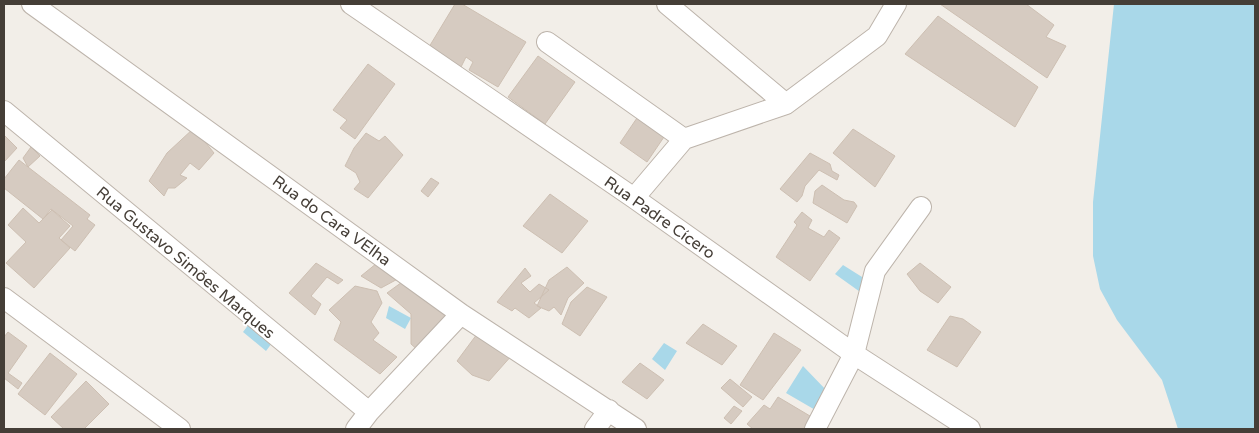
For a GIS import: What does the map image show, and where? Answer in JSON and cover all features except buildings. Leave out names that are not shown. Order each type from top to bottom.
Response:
[{"type":"street","name":"Rua do Cara VElha","points":[[32,4],[461,314],[636,429]]},
{"type":"street","name":"Rua Padre Cícero","points":[[351,4],[634,198],[854,354],[970,429]]},
{"type":"street","points":[[667,4],[786,104]]},
{"type":"street","points":[[634,198],[684,139],[786,104],[877,36],[896,4]]},
{"type":"street","points":[[546,42],[684,139]]},
{"type":"street","name":"Rua Gustavo Simões Marques","points":[[4,111],[369,412]]},
{"type":"street","points":[[816,429],[854,354],[875,271],[920,208]]},
{"type":"street","points":[[4,298],[180,429]]},
{"type":"street","points":[[356,429],[369,412],[461,314]]},
{"type":"street","points":[[595,429],[609,410]]},
{"type":"water","points":[[1114,4],[1255,4],[1255,429],[1178,429],[1162,380],[1117,320],[1100,289],[1093,256],[1093,202]]},
{"type":"water","points":[[843,265],[870,282],[863,294],[835,274]]},
{"type":"water","points":[[389,306],[411,318],[405,329],[386,318]]},
{"type":"water","points":[[252,320],[275,339],[266,351],[243,332]]},
{"type":"water","points":[[664,343],[677,351],[665,370],[652,359]]},
{"type":"water","points":[[803,366],[828,392],[817,411],[786,393]]}]
